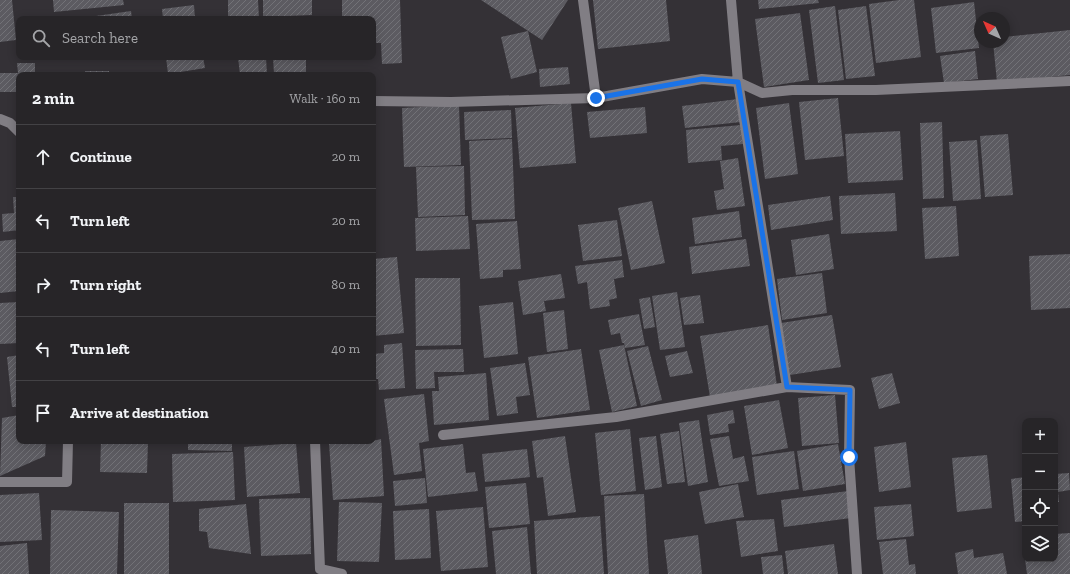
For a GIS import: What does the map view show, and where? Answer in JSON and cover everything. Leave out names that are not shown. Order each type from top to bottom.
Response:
[{"type":"street","points":[[583,0],[596,98]]},
{"type":"street","points":[[731,0],[738,82],[787,387]]},
{"type":"street","points":[[376,101],[450,102],[596,98],[702,79],[738,82],[762,93],[792,90],[876,90],[1070,81]]},
{"type":"street","points":[[0,119],[10,123],[16,129]]},
{"type":"street","points":[[443,435],[616,417],[787,387],[850,390],[849,457],[857,574]]},
{"type":"street","points":[[0,482],[67,482],[68,444]]},
{"type":"street","points":[[315,444],[320,569],[342,574]]},
{"type":"building","points":[[0,0],[12,0],[16,40],[0,42]]},
{"type":"building","points":[[53,0],[123,0],[124,5],[54,12]]},
{"type":"building","points":[[228,0],[258,0],[259,16],[228,16]]},
{"type":"building","points":[[263,0],[312,0],[312,15],[263,16]]},
{"type":"building","points":[[342,0],[400,0],[402,63],[382,64],[381,43],[376,43],[376,16],[342,16]]},
{"type":"building","points":[[481,0],[568,0],[542,40]]},
{"type":"building","points":[[593,0],[666,0],[670,41],[598,49]]},
{"type":"building","points":[[758,0],[818,0],[819,3],[759,9]]},
{"type":"building","points":[[899,0],[914,0],[921,57],[876,63],[869,4]]},
{"type":"building","points":[[974,2],[974,48],[979,48],[936,53],[931,8]]},
{"type":"building","points":[[194,5],[195,16],[163,16],[162,9]]},
{"type":"building","points":[[835,6],[844,80],[818,83],[809,10]]},
{"type":"building","points":[[866,6],[875,76],[846,79],[838,10]]},
{"type":"building","points":[[131,11],[132,16],[96,16]]},
{"type":"building","points":[[800,13],[809,80],[764,87],[755,19]]},
{"type":"building","points":[[1070,30],[1070,75],[997,82],[994,48],[1010,48],[1010,36]]},
{"type":"building","points":[[528,31],[537,72],[511,79],[501,37]]},
{"type":"building","points":[[975,51],[978,79],[944,83],[940,56]]},
{"type":"building","points":[[166,60],[204,60],[205,68],[180,72],[168,72]]},
{"type":"building","points":[[238,60],[266,60],[267,72],[240,72]]},
{"type":"building","points":[[273,60],[306,60],[306,72],[274,72]]},
{"type":"building","points":[[17,63],[35,63],[35,72],[18,72]]},
{"type":"building","points":[[568,67],[570,84],[540,87],[539,69]]},
{"type":"building","points":[[85,71],[109,71],[109,72]]},
{"type":"building","points":[[0,73],[16,73],[16,92],[0,92]]},
{"type":"building","points":[[838,98],[844,156],[805,160],[799,102]]},
{"type":"building","points":[[738,99],[741,122],[685,128],[682,106]]},
{"type":"building","points":[[571,103],[576,163],[520,168],[515,108]]},
{"type":"building","points":[[789,103],[798,174],[765,179],[756,108]]},
{"type":"building","points":[[459,105],[461,165],[404,167],[402,108]]},
{"type":"building","points":[[645,107],[647,133],[590,138],[587,112]]},
{"type":"building","points":[[511,110],[512,138],[465,140],[464,112]]},
{"type":"building","points":[[942,122],[944,198],[923,199],[920,123]]},
{"type":"building","points":[[741,125],[743,144],[721,146],[722,160],[688,163],[686,130]]},
{"type":"building","points":[[900,131],[903,180],[848,183],[845,134]]},
{"type":"building","points":[[1008,134],[1013,195],[985,197],[980,136]]},
{"type":"building","points":[[512,139],[515,219],[472,220],[469,141]]},
{"type":"building","points":[[977,140],[981,199],[953,201],[949,142]]},
{"type":"building","points":[[738,158],[745,206],[717,210],[714,191],[724,189],[720,161]]},
{"type":"building","points":[[464,166],[465,215],[418,217],[416,167]]},
{"type":"building","points":[[895,193],[897,231],[841,234],[839,196]]},
{"type":"building","points":[[830,196],[833,220],[771,230],[768,205]]},
{"type":"building","points":[[13,197],[16,197],[16,230],[3,232],[2,214],[14,213]]},
{"type":"building","points":[[652,201],[665,263],[631,270],[618,208]]},
{"type":"building","points":[[956,206],[959,256],[925,259],[922,208]]},
{"type":"building","points":[[739,211],[742,237],[695,244],[692,218]]},
{"type":"building","points":[[468,216],[470,249],[416,251],[415,218]]},
{"type":"building","points":[[617,220],[622,256],[583,261],[578,225]]},
{"type":"building","points":[[517,221],[521,269],[503,270],[503,277],[480,279],[476,224]]},
{"type":"building","points":[[829,234],[834,269],[796,275],[791,240]]},
{"type":"building","points":[[16,239],[16,291],[0,293],[0,241]]},
{"type":"building","points":[[746,239],[750,266],[692,274],[689,247]]},
{"type":"building","points":[[1070,254],[1070,308],[1031,310],[1029,256]]},
{"type":"building","points":[[397,257],[404,333],[376,336],[376,259]]},
{"type":"building","points":[[622,260],[624,277],[614,279],[617,298],[609,300],[610,306],[590,309],[587,282],[578,284],[575,266]]},
{"type":"building","points":[[822,273],[827,313],[782,320],[777,279]]},
{"type":"building","points":[[561,274],[565,298],[544,301],[546,311],[523,315],[518,281]]},
{"type":"building","points":[[415,278],[460,278],[461,345],[416,346]]},
{"type":"building","points":[[677,292],[685,347],[660,350],[652,296]]},
{"type":"building","points":[[700,295],[704,323],[684,325],[680,298]]},
{"type":"building","points":[[650,297],[655,327],[644,329],[639,299]]},
{"type":"building","points":[[16,302],[16,343],[0,344],[0,303]]},
{"type":"building","points":[[513,302],[518,354],[484,358],[479,306]]},
{"type":"building","points":[[564,310],[568,349],[547,352],[543,313]]},
{"type":"building","points":[[639,314],[645,345],[625,348],[624,343],[622,343],[620,333],[611,335],[608,320]]},
{"type":"building","points":[[832,315],[841,367],[790,375],[781,323]]},
{"type":"building","points":[[768,325],[777,386],[710,397],[700,336]]},
{"type":"building","points":[[402,343],[405,388],[379,390],[378,379],[376,379],[376,354],[384,353],[384,345]]},
{"type":"building","points":[[624,345],[637,406],[612,412],[599,350]]},
{"type":"building","points":[[648,346],[662,400],[641,406],[627,351]]},
{"type":"building","points":[[463,349],[464,372],[434,372],[435,388],[416,389],[415,350]]},
{"type":"building","points":[[581,349],[590,410],[537,418],[528,357]]},
{"type":"building","points":[[687,351],[693,373],[670,377],[665,356]]},
{"type":"building","points":[[16,356],[16,407],[12,407],[7,357]]},
{"type":"building","points":[[525,363],[530,395],[516,397],[518,413],[497,416],[490,368]]},
{"type":"building","points":[[486,373],[489,420],[434,425],[432,391],[439,391],[438,377]]},
{"type":"building","points":[[892,373],[900,403],[879,409],[871,378]]},
{"type":"building","points":[[424,394],[429,441],[419,443],[422,471],[394,475],[384,399]]},
{"type":"building","points":[[835,395],[839,443],[802,446],[798,398]]},
{"type":"building","points":[[779,400],[788,448],[752,455],[744,406]]},
{"type":"building","points":[[733,410],[735,423],[728,424],[729,432],[710,435],[707,415]]},
{"type":"building","points":[[16,416],[16,444],[46,444],[45,456],[0,476],[2,418]]},
{"type":"building","points":[[699,420],[708,482],[688,486],[679,423]]},
{"type":"building","points":[[630,429],[636,491],[601,495],[595,433]]},
{"type":"building","points":[[679,431],[685,482],[667,484],[660,434]]},
{"type":"building","points":[[565,436],[576,512],[548,516],[543,477],[537,478],[532,441]]},
{"type":"building","points":[[656,436],[662,487],[645,490],[639,438]]},
{"type":"building","points":[[729,436],[733,459],[744,456],[749,481],[719,486],[710,439]]},
{"type":"building","points":[[381,439],[384,496],[333,500],[329,444],[376,444],[376,440]]},
{"type":"building","points":[[906,442],[911,487],[879,492],[874,447]]},
{"type":"building","points":[[101,444],[148,444],[147,473],[100,472]]},
{"type":"building","points":[[188,444],[232,444],[232,451],[188,450]]},
{"type":"building","points":[[296,444],[300,493],[247,497],[244,447]]},
{"type":"building","points":[[463,444],[466,473],[475,472],[478,491],[428,497],[423,449]]},
{"type":"building","points":[[838,444],[845,484],[803,491],[797,451]]},
{"type":"building","points":[[527,449],[530,477],[485,482],[482,454]]},
{"type":"building","points":[[794,451],[799,489],[757,495],[752,457]]},
{"type":"building","points":[[233,452],[235,500],[173,502],[172,454]]},
{"type":"building","points":[[987,455],[992,508],[957,512],[952,458]]},
{"type":"building","points":[[1069,473],[1070,490],[1058,492],[1058,474]]},
{"type":"building","points":[[1022,477],[1022,521],[1015,522],[1011,479]]},
{"type":"building","points":[[425,478],[427,503],[395,506],[393,481]]},
{"type":"building","points":[[526,483],[530,524],[489,528],[485,487]]},
{"type":"building","points":[[738,484],[744,517],[705,524],[699,492]]},
{"type":"building","points":[[848,491],[851,518],[784,527],[781,500]]},
{"type":"building","points":[[39,493],[42,540],[0,542],[0,495]]},
{"type":"building","points":[[644,494],[649,574],[608,574],[604,496]]},
{"type":"building","points":[[310,498],[311,554],[261,556],[259,499]]},
{"type":"building","points":[[339,502],[382,503],[379,562],[337,561]]},
{"type":"building","points":[[124,503],[169,503],[169,574],[124,574]]},
{"type":"building","points":[[246,504],[251,554],[209,548],[207,532],[199,531],[199,509]]},
{"type":"building","points":[[911,504],[914,536],[877,540],[874,507]]},
{"type":"building","points":[[483,507],[488,567],[441,571],[436,511]]},
{"type":"building","points":[[429,509],[431,558],[395,560],[393,511]]},
{"type":"building","points":[[51,510],[119,512],[117,574],[50,574]]},
{"type":"building","points":[[600,516],[604,574],[537,574],[534,521]]},
{"type":"building","points":[[774,519],[778,551],[741,557],[736,521]]},
{"type":"building","points":[[527,527],[531,574],[496,574],[492,531]]},
{"type":"building","points":[[1070,533],[1070,574],[1027,574],[1025,562],[1058,562],[1058,534]]},
{"type":"building","points":[[698,535],[702,574],[668,574],[664,540]]},
{"type":"building","points":[[906,539],[909,565],[915,564],[916,574],[883,574],[879,542]]},
{"type":"building","points":[[27,543],[29,574],[0,574],[0,546]]},
{"type":"building","points":[[834,544],[838,574],[788,574],[785,551]]},
{"type":"building","points":[[973,549],[974,558],[1003,553],[1007,574],[958,574],[955,553]]},
{"type":"building","points":[[782,555],[784,574],[763,574],[761,557]]},
{"type":"route","points":[[596,98],[702,79],[738,82],[787,387],[850,390],[849,457]]}]
